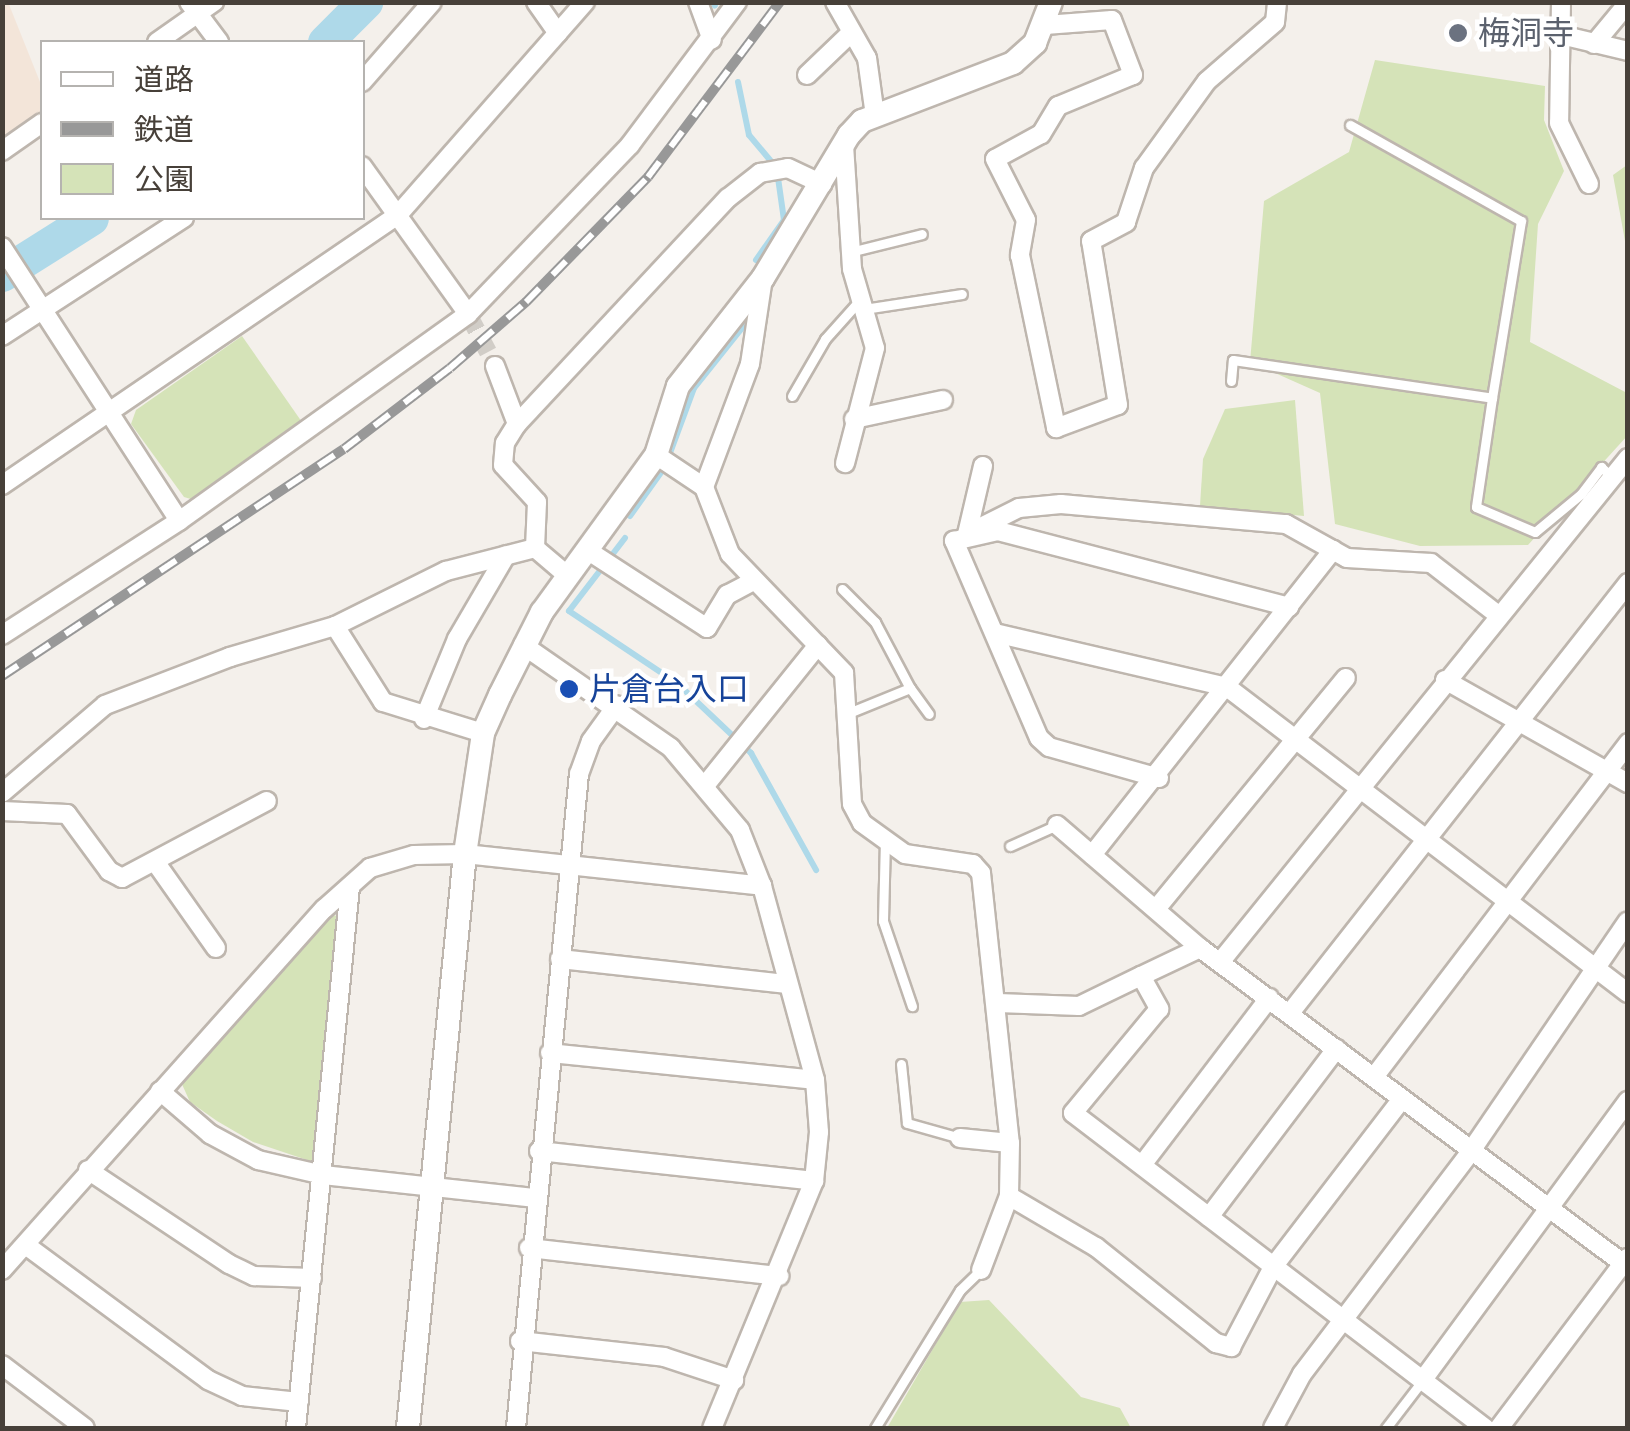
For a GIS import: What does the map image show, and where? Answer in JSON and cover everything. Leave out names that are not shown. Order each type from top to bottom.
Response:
[{"type":"street","points":[[159,40],[194,8],[214,2]]},
{"type":"street","points":[[365,79],[432,2]]},
{"type":"street","points":[[536,2],[558,33]]},
{"type":"street","points":[[2,485],[397,216],[585,2]]},
{"type":"street","points":[[698,2],[712,40]]},
{"type":"street","points":[[2,635],[178,521],[468,314],[604,173],[712,40],[737,2]]},
{"type":"street","points":[[836,2],[866,58],[874,116]]},
{"type":"street","points":[[408,1428],[428,1186],[465,854],[483,733],[523,645],[568,576],[599,557],[656,455],[678,386],[763,278],[844,145],[874,116],[1013,63],[1048,14],[1112,20],[1133,76],[1058,106],[1041,134],[995,159],[1026,220],[1020,255],[1056,428],[1118,404],[1091,241],[1126,222],[1144,168],[1207,82],[1276,22],[1277,2]]},
{"type":"street","points":[[1561,2],[1559,124],[1588,184]]},
{"type":"street","points":[[1594,44],[1628,3]]},
{"type":"street","points":[[194,8],[218,40]]},
{"type":"street","points":[[807,75],[850,34]]},
{"type":"street","points":[[1560,35],[1628,50]]},
{"type":"street","points":[[2,151],[40,124]]},
{"type":"street","points":[[844,145],[850,252],[875,348],[845,463]]},
{"type":"street","points":[[535,548],[537,502],[504,464],[505,443],[517,424],[738,190],[760,173],[788,168],[823,184]]},
{"type":"street","points":[[365,170],[468,314]]},
{"type":"street","points":[[2,336],[40,306],[181,220]]},
{"type":"street","points":[[2,247],[178,521]]},
{"type":"street","points":[[763,278],[750,364],[704,487],[714,523],[751,582],[844,673],[852,804],[862,823],[906,854],[973,864],[981,873],[998,1003],[1010,1143],[1009,1196],[982,1270]]},
{"type":"street","points":[[495,366],[517,424]]},
{"type":"street","points":[[854,419],[943,400]]},
{"type":"street","points":[[656,455],[704,487]]},
{"type":"street","points":[[1221,961],[1628,458]]},
{"type":"street","points":[[967,534],[982,466]]},
{"type":"street","points":[[1159,778],[1049,747],[954,541],[1018,508],[1061,504],[1286,524],[1347,558],[1432,563],[1498,614]]},
{"type":"street","points":[[967,534],[998,532],[1288,606]]},
{"type":"street","points":[[2,794],[105,705],[230,657],[336,626],[446,570],[535,548]]},
{"type":"street","points":[[535,548],[568,576]]},
{"type":"street","points":[[1092,855],[1159,778],[1333,550]]},
{"type":"street","points":[[424,719],[456,639],[506,556]]},
{"type":"street","points":[[599,557],[707,628],[728,594],[751,582]]},
{"type":"street","points":[[1290,1013],[1628,583]]},
{"type":"street","points":[[336,626],[382,702],[424,719],[483,733]]},
{"type":"street","points":[[995,633],[1227,687],[1628,993]]},
{"type":"street","points":[[523,645],[617,705],[707,783],[740,830],[762,886],[814,1080],[820,1132],[814,1181],[779,1276],[712,1428]]},
{"type":"street","points":[[707,783],[818,645]]},
{"type":"street","points":[[1156,910],[1346,678]]},
{"type":"street","points":[[1446,680],[1628,782]]},
{"type":"street","points":[[516,1428],[520,1342],[579,774],[592,741],[617,705]]},
{"type":"street","points":[[1374,1077],[1628,743]]},
{"type":"street","points":[[2,812],[67,814],[109,871],[122,878],[267,801]]},
{"type":"street","points":[[1058,825],[1200,948],[1626,1263],[1499,1428]]},
{"type":"street","points":[[2,1270],[160,1091],[370,868],[414,855],[465,854],[762,886]]},
{"type":"street","points":[[156,863],[216,948]]},
{"type":"street","points":[[296,1428],[350,888]]},
{"type":"street","points":[[1273,1428],[1342,1320],[1471,1151],[1628,921]]},
{"type":"street","points":[[998,1003],[1079,1006],[1200,948]]},
{"type":"street","points":[[560,959],[788,984]]},
{"type":"street","points":[[1141,976],[1159,1009],[1073,1113],[1485,1428]]},
{"type":"street","points":[[1142,1166],[1269,998]]},
{"type":"street","points":[[1209,1218],[1336,1049]]},
{"type":"street","points":[[550,1053],[814,1080]]},
{"type":"street","points":[[160,1091],[210,1134],[258,1160],[322,1175],[534,1198]]},
{"type":"street","points":[[1009,1196],[1096,1247],[1216,1343],[1231,1347],[1273,1267],[1402,1099]]},
{"type":"street","points":[[1422,1381],[1552,1211],[1628,1102]]},
{"type":"street","points":[[960,1138],[1010,1143]]},
{"type":"street","points":[[539,1151],[814,1181]]},
{"type":"street","points":[[88,1170],[228,1264],[254,1276],[312,1278]]},
{"type":"street","points":[[27,1246],[208,1380],[242,1396],[298,1402]]},
{"type":"street","points":[[530,1248],[779,1276]]},
{"type":"street","points":[[520,1342],[664,1357],[734,1380]]},
{"type":"street","points":[[2,1365],[84,1428]]},
{"type":"lane","points":[[1350,125],[1521,220],[1476,508],[1535,532],[1581,494],[1601,467],[1612,476]]},
{"type":"lane","points":[[850,252],[922,234]]},
{"type":"lane","points":[[792,396],[824,339],[862,304],[962,294]]},
{"type":"lane","points":[[1230,380],[1233,360],[1492,398]]},
{"type":"lane","points":[[842,589],[875,622],[910,688],[929,714]]},
{"type":"lane","points":[[846,714],[910,688]]},
{"type":"lane","points":[[1010,846],[1058,825]]},
{"type":"lane","points":[[884,838],[883,922],[912,1006]]},
{"type":"lane","points":[[900,1064],[907,1123],[960,1138]]},
{"type":"lane","points":[[875,1428],[960,1290],[982,1270]]},
{"type":"lane","points":[[1386,1428],[1422,1381]]},
{"type":"shaded area","points":[[8,2],[40,82],[40,116],[3,142],[2,3]]},
{"type":"green space","points":[[1375,60],[1545,86],[1544,120],[1564,171],[1538,224],[1530,342],[1627,393],[1628,435],[1528,545],[1420,546],[1335,524],[1320,393],[1250,362],[1264,201],[1349,152]]},
{"type":"green space","points":[[1627,165],[1627,252],[1613,175]]},
{"type":"green space","points":[[242,336],[304,425],[194,500],[184,497],[131,424],[136,410]]},
{"type":"green space","points":[[1295,400],[1304,516],[1200,506],[1203,459],[1225,409]]},
{"type":"green space","points":[[326,915],[341,916],[316,1160],[310,1161],[253,1142],[217,1121],[190,1102],[181,1082]]},
{"type":"green space","points":[[989,1300],[1081,1397],[1120,1408],[1131,1428],[887,1428],[960,1302]]},
{"type":"waterway","points":[[327,40],[365,2]]},
{"type":"waterway","points":[[713,2],[715,6]]},
{"type":"waterway","points":[[738,82],[749,135],[770,160]]},
{"type":"waterway","points":[[756,260],[784,220],[778,178]]},
{"type":"waterway","points":[[2,274],[88,220]]},
{"type":"waterway","points":[[670,453],[694,388],[746,323]]},
{"type":"waterway","points":[[630,516],[662,471]]},
{"type":"waterway","points":[[625,538],[569,611],[677,683],[751,753],[816,870]]},
{"type":"tunnel","points":[[468,314],[488,352]]},
{"type":"railway","points":[[2,676],[344,449],[450,368],[526,302],[648,177],[780,2]]},
{"type":"place","name":"梅洞寺","points":[[1458,33]]},
{"type":"place","name":"片倉台入口","points":[[569,689]]}]
